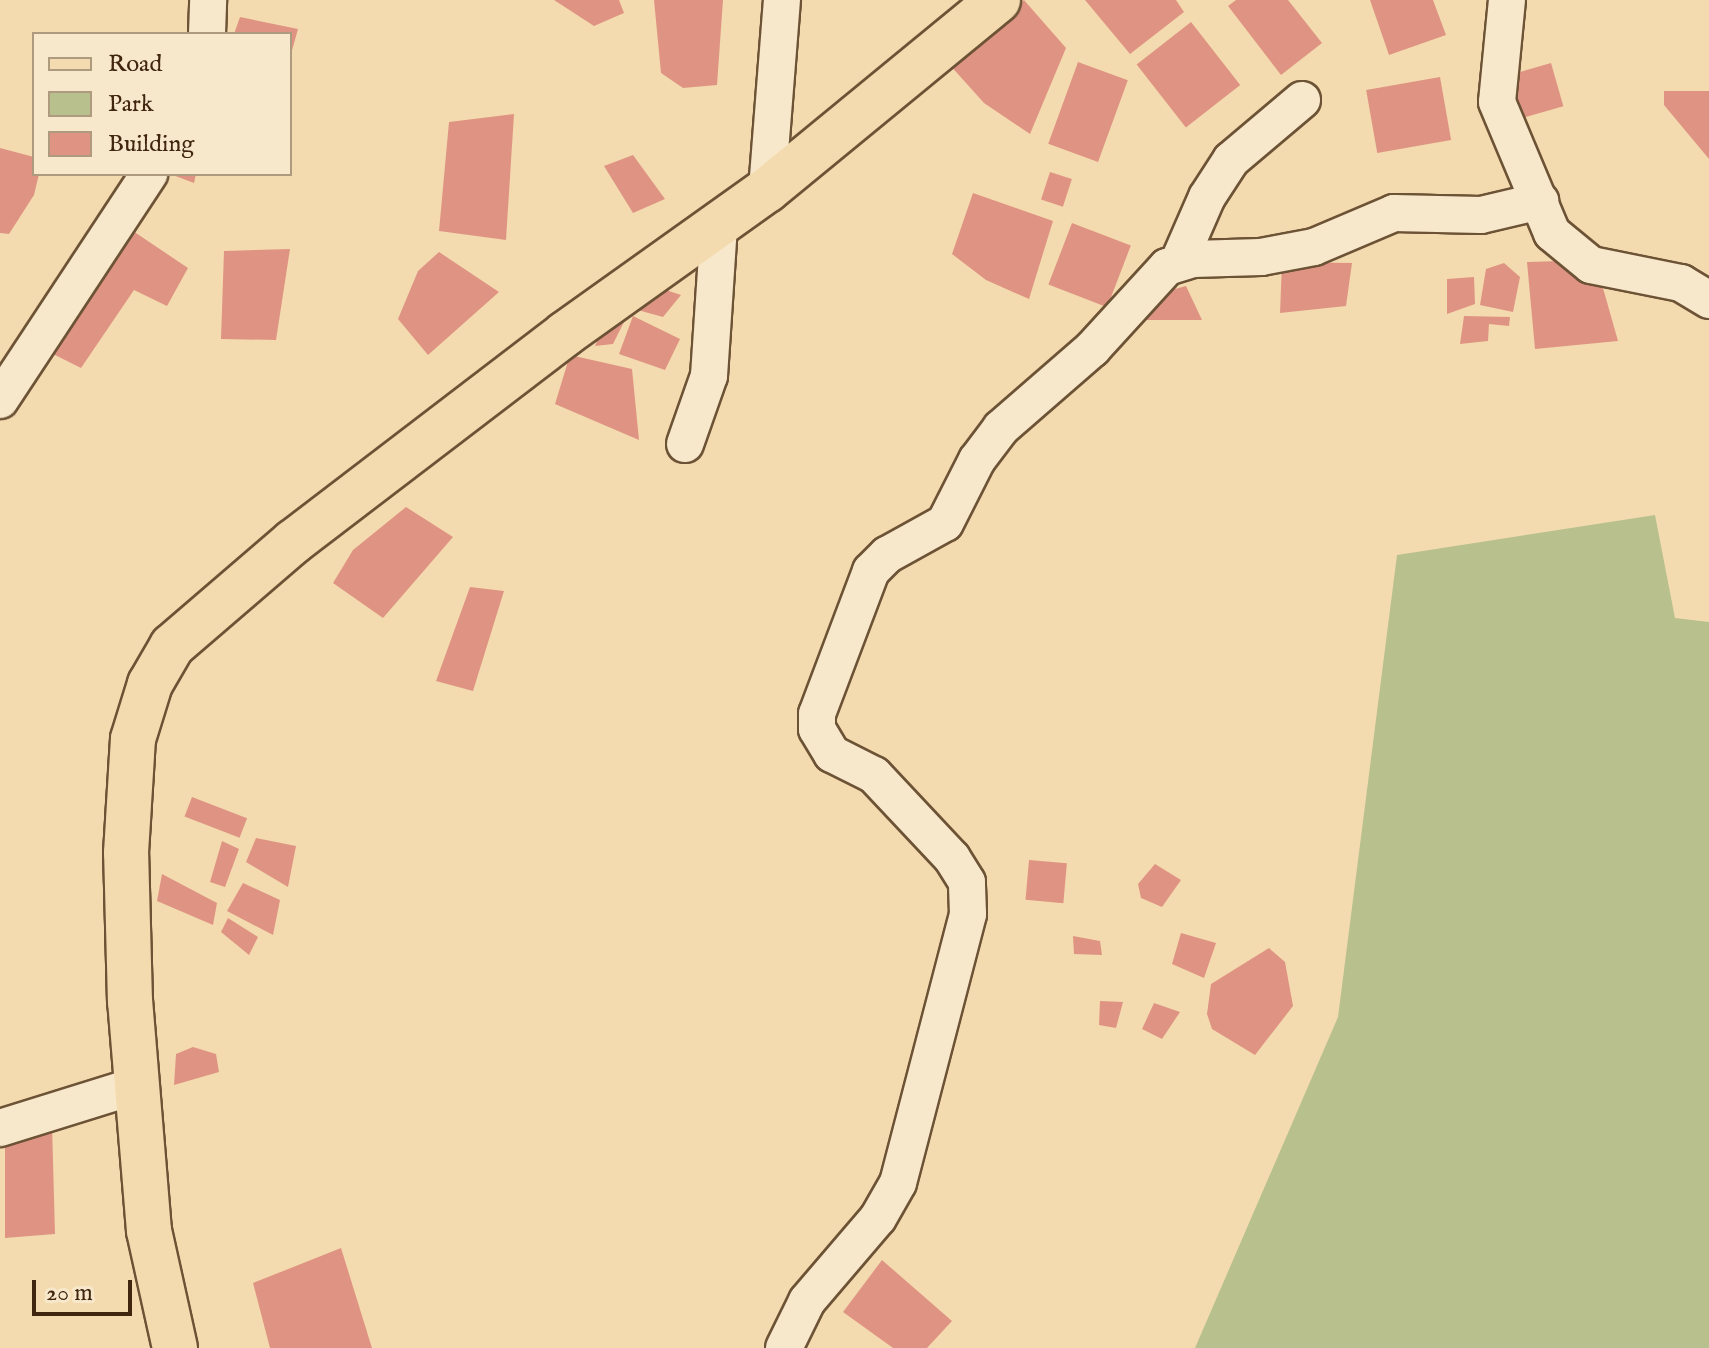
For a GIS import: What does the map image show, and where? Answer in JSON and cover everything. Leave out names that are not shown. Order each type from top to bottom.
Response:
[{"type":"main road","points":[[175,1348],[149,1231],[135,1086],[126,797],[133,739],[150,684],[172,646],[306,532],[565,334],[767,190],[998,0]]},
{"type":"street","points":[[207,32],[208,0]]},
{"type":"street","points":[[767,190],[782,0]]},
{"type":"street","points":[[1507,0],[1497,102],[1552,233],[1575,256],[1612,272],[1681,283],[1709,300]]},
{"type":"street","points":[[1179,261],[1207,197],[1231,160],[1302,100]]},
{"type":"street","points":[[0,400],[148,176]]},
{"type":"street","points":[[784,1348],[807,1301],[878,1218],[898,1183],[970,896],[961,869],[882,782],[832,754],[817,729],[817,714],[878,562],[945,523],[977,460],[1001,428],[1092,349],[1153,277],[1179,261],[1261,257],[1314,247],[1394,213],[1481,215],[1540,201]]},
{"type":"street","points":[[685,444],[709,376],[719,225]]},
{"type":"street","points":[[0,1128],[135,1086]]},
{"type":"green space","points":[[1655,515],[1675,618],[1709,622],[1709,1348],[1195,1348],[1338,1017],[1397,555]]},
{"type":"building","points":[[554,0],[619,0],[624,13],[594,26]]},
{"type":"building","points":[[654,0],[723,0],[717,85],[683,88],[661,73]]},
{"type":"building","points":[[1024,0],[1066,48],[1030,134],[984,103],[948,63]]},
{"type":"building","points":[[1085,0],[1176,0],[1184,12],[1130,54]]},
{"type":"building","points":[[1236,0],[1288,0],[1322,43],[1281,75],[1228,6]]},
{"type":"building","points":[[1370,0],[1433,0],[1446,35],[1389,55]]},
{"type":"building","points":[[240,17],[298,29],[292,50],[292,32],[235,32]]},
{"type":"building","points":[[1191,22],[1240,85],[1186,128],[1137,64]]},
{"type":"building","points":[[1078,62],[1128,80],[1098,162],[1048,144]]},
{"type":"building","points":[[1551,63],[1563,106],[1516,120],[1504,77]]},
{"type":"building","points":[[1440,77],[1451,140],[1377,153],[1366,90]]},
{"type":"building","points":[[1664,91],[1709,91],[1709,159],[1664,105]]},
{"type":"building","points":[[514,114],[506,240],[439,231],[449,122]]},
{"type":"building","points":[[0,148],[32,156],[32,176],[39,176],[34,195],[9,234],[0,233]]},
{"type":"building","points":[[633,155],[665,199],[633,213],[604,166]]},
{"type":"building","points":[[1050,172],[1072,179],[1063,207],[1041,200]]},
{"type":"building","points":[[175,176],[196,176],[194,183]]},
{"type":"building","points":[[973,193],[1053,221],[1029,299],[986,280],[952,254]]},
{"type":"building","points":[[1072,223],[1131,246],[1107,307],[1048,285]]},
{"type":"building","points":[[130,229],[188,268],[167,306],[134,290],[81,368],[49,352]]},
{"type":"building","points":[[290,249],[276,340],[221,339],[224,251]]},
{"type":"building","points":[[439,252],[499,292],[428,355],[398,319],[418,271]]},
{"type":"building","points":[[1561,261],[1599,274],[1618,341],[1535,349],[1527,262]]},
{"type":"building","points":[[1282,262],[1352,263],[1346,306],[1280,313]]},
{"type":"building","points":[[1504,263],[1520,277],[1513,312],[1480,305],[1486,269]]},
{"type":"building","points":[[1474,277],[1475,304],[1447,314],[1447,279]]},
{"type":"building","points":[[639,281],[681,295],[663,317],[634,309]]},
{"type":"building","points":[[1186,286],[1202,320],[1132,320],[1145,297]]},
{"type":"building","points":[[613,305],[628,314],[613,344],[595,346]]},
{"type":"building","points":[[633,316],[680,339],[665,370],[619,354]]},
{"type":"building","points":[[1464,316],[1510,317],[1509,326],[1489,324],[1488,341],[1460,344]]},
{"type":"building","points":[[570,355],[632,369],[639,440],[555,404]]},
{"type":"building","points":[[406,507],[453,537],[383,618],[333,583],[353,550]]},
{"type":"building","points":[[470,587],[504,591],[473,691],[436,681]]},
{"type":"building","points":[[192,797],[247,818],[240,838],[184,817]]},
{"type":"building","points":[[256,838],[296,846],[288,887],[246,862]]},
{"type":"building","points":[[222,841],[239,849],[225,887],[210,882]]},
{"type":"building","points":[[1029,860],[1067,863],[1063,903],[1026,900]]},
{"type":"building","points":[[1155,864],[1181,880],[1162,907],[1141,898],[1138,884]]},
{"type":"building","points":[[162,874],[217,903],[213,925],[157,901]]},
{"type":"building","points":[[243,883],[280,900],[273,935],[227,911]]},
{"type":"building","points":[[228,918],[258,937],[249,955],[221,932]]},
{"type":"building","points":[[1181,933],[1216,943],[1204,978],[1172,964]]},
{"type":"building","points":[[1073,936],[1100,941],[1102,955],[1074,954]]},
{"type":"building","points":[[1269,948],[1285,962],[1293,1006],[1255,1055],[1212,1029],[1207,1014],[1211,984]]},
{"type":"building","points":[[1100,1001],[1123,1002],[1116,1028],[1099,1025]]},
{"type":"building","points":[[1154,1003],[1180,1012],[1162,1039],[1142,1029]]},
{"type":"building","points":[[193,1047],[216,1054],[219,1072],[174,1085],[176,1054]]},
{"type":"building","points":[[52,1125],[55,1234],[5,1238],[5,1137]]},
{"type":"building","points":[[341,1248],[372,1348],[270,1348],[253,1283]]},
{"type":"building","points":[[882,1260],[952,1321],[927,1348],[893,1348],[843,1312]]}]
